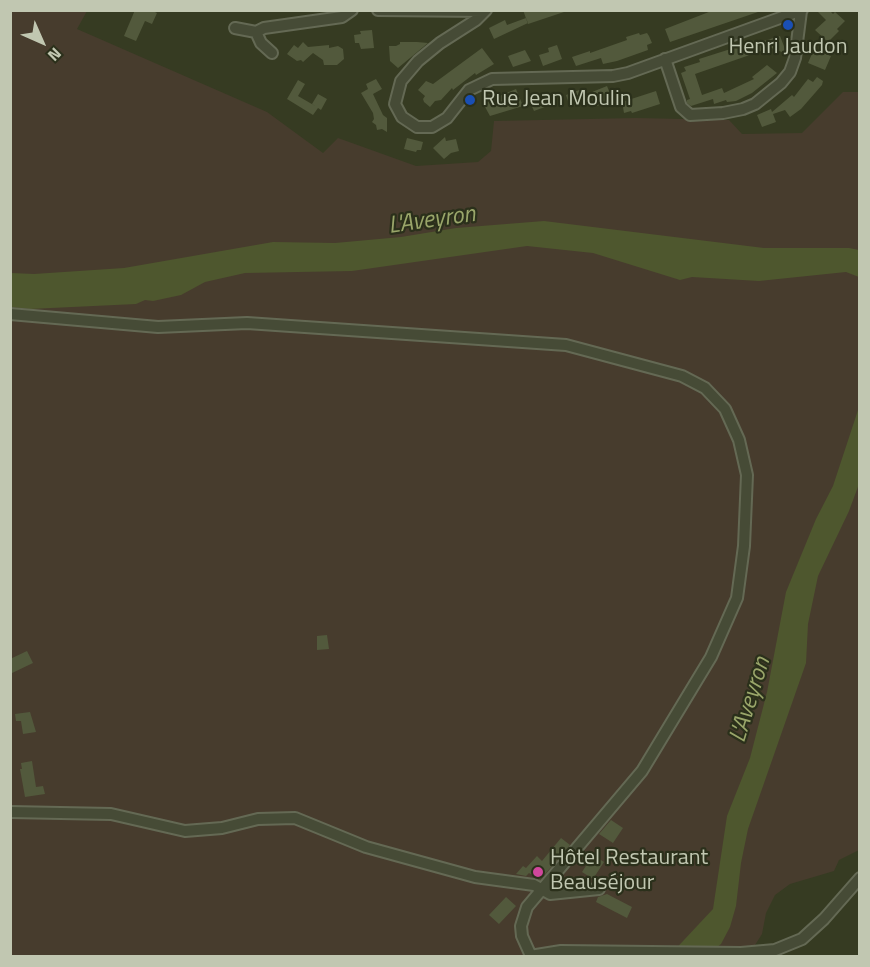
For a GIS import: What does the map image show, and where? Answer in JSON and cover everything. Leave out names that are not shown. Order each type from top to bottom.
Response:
[{"type":"street","points":[[235,28],[256,32],[264,28],[342,17],[352,10]]},
{"type":"street","points":[[378,10],[485,11]]},
{"type":"street","points":[[485,11],[476,20],[418,60],[400,81],[395,104],[402,117],[417,127],[432,127],[447,118],[469,90],[492,79],[613,76],[628,73],[665,59],[801,11],[795,58],[790,72],[781,83],[755,104],[742,110],[690,115],[681,107],[665,59]]},
{"type":"street","points":[[256,32],[261,43],[272,53]]},
{"type":"street","points":[[10,314],[158,327],[247,323],[566,345],[682,376],[705,388],[725,409],[739,440],[747,475],[744,546],[737,598],[711,657],[642,771],[527,907],[521,926],[522,936],[531,956],[561,951],[741,953],[775,950],[802,939],[824,919],[860,878]]},
{"type":"street","points":[[10,812],[111,814],[185,831],[222,828],[258,819],[295,818],[366,847],[475,877],[534,885],[550,894],[599,889]]},
{"type":"shaded area","points":[[10,11],[87,11],[77,29],[267,112],[323,153],[338,138],[416,166],[478,162],[491,151],[494,121],[636,118],[729,120],[742,134],[802,133],[843,92],[859,92],[859,850],[839,860],[834,871],[790,884],[775,895],[766,913],[762,934],[755,945],[753,956],[11,956]]},
{"type":"shaded area","points":[[544,221],[764,248],[849,248],[859,250],[859,277],[846,272],[759,281],[692,277],[680,280],[593,253],[527,246],[352,271],[245,273],[205,282],[181,295],[153,301],[145,300],[136,304],[30,309],[11,307],[11,273],[34,274],[124,268],[273,242],[335,243],[401,237],[456,228]]},
{"type":"shaded area","points":[[859,407],[859,484],[849,511],[818,576],[808,624],[806,663],[748,829],[736,906],[730,927],[721,944],[706,956],[669,956],[713,909],[727,816],[750,758],[767,692],[786,592],[816,519],[833,486]]},
{"type":"building","points":[[135,10],[151,10],[157,13],[152,24],[145,21],[136,41],[124,36]]},
{"type":"building","points":[[523,10],[564,10],[564,12],[528,24]]},
{"type":"building","points":[[714,10],[758,10],[758,12],[670,42],[665,29]]},
{"type":"building","points":[[816,10],[829,10],[833,14],[835,12],[845,21],[828,42],[815,30],[826,20]]},
{"type":"building","points":[[526,18],[528,23],[494,39],[489,28],[505,20],[507,25]]},
{"type":"building","points":[[372,30],[374,48],[361,49],[359,43],[355,43],[354,35],[361,34],[360,31]]},
{"type":"building","points":[[639,33],[640,35],[647,33],[649,36],[652,43],[647,45],[648,50],[603,64],[601,58],[576,66],[572,57],[627,40],[626,37]]},
{"type":"building","points":[[780,36],[787,54],[769,47],[695,74],[702,95],[722,88],[724,93],[754,79],[752,77],[767,65],[777,73],[752,93],[736,101],[727,102],[726,100],[714,104],[713,99],[691,106],[687,103],[690,99],[681,73],[686,71],[684,67],[700,62],[699,59],[756,40],[757,43]]},
{"type":"building","points":[[303,42],[308,47],[338,46],[343,49],[344,59],[337,65],[324,65],[323,60],[313,53],[303,62],[287,54],[294,45],[298,48]]},
{"type":"building","points":[[400,42],[428,43],[398,68],[390,61],[389,46],[396,46]]},
{"type":"building","points":[[557,45],[562,59],[543,66],[539,55],[549,52],[548,48]]},
{"type":"building","points":[[482,48],[494,64],[476,75],[475,73],[453,90],[452,88],[441,100],[435,101],[430,107],[424,102],[425,96],[418,90],[426,81],[433,84]]},
{"type":"building","points":[[814,49],[831,56],[825,70],[808,63]]},
{"type":"building","points":[[525,50],[531,61],[513,67],[508,56]]},
{"type":"building","points":[[817,77],[823,81],[822,85],[801,109],[790,117],[785,110],[773,114],[776,122],[762,127],[757,115],[771,109],[772,112],[792,95],[794,97],[808,79],[813,82]]},
{"type":"building","points":[[376,79],[382,89],[373,94],[383,115],[387,118],[387,132],[382,129],[377,130],[376,125],[372,122],[373,113],[361,93],[368,89],[366,84]]},
{"type":"building","points":[[298,80],[305,84],[298,96],[317,107],[312,104],[318,94],[327,99],[321,110],[318,108],[313,115],[287,99]]},
{"type":"building","points":[[607,86],[613,101],[597,106],[592,92]]},
{"type":"building","points":[[516,89],[523,106],[490,116],[485,107],[487,97],[490,100]]},
{"type":"building","points":[[582,89],[587,101],[570,107],[566,95]]},
{"type":"building","points":[[656,91],[660,104],[632,113],[631,111],[624,113],[622,102]]},
{"type":"building","points":[[549,92],[553,104],[534,111],[529,100]]},
{"type":"building","points":[[445,137],[446,141],[456,139],[459,151],[451,153],[444,159],[433,148]]},
{"type":"building","points":[[407,138],[423,142],[421,150],[416,152],[404,149]]},
{"type":"building","points":[[327,635],[329,649],[317,650],[317,636]]},
{"type":"building","points":[[27,651],[33,663],[10,674],[10,659]]},
{"type":"building","points":[[30,712],[36,732],[23,734],[21,721],[16,721],[15,714]]},
{"type":"building","points":[[32,761],[36,787],[43,786],[45,794],[25,797],[21,763]]},
{"type":"building","points":[[611,820],[623,828],[613,843],[599,834]]},
{"type":"building","points":[[561,838],[570,845],[540,880],[529,873],[526,876],[516,874],[523,866],[526,868],[537,856],[542,861]]},
{"type":"building","points":[[593,855],[604,862],[593,879],[582,872]]},
{"type":"building","points":[[607,894],[632,907],[627,918],[596,902],[598,897]]},
{"type":"building","points":[[506,897],[516,906],[499,924],[489,915]]},
{"type":"place","name":"Henri Jaudon","points":[[788,25]]},
{"type":"place","name":"Rue Jean Moulin","points":[[470,100]]},
{"type":"place","name":"Hôtel Restaurant Beauséjour","points":[[538,872]]},
{"type":"water label","name":"L'Aveyron","points":[[432,221]]},
{"type":"water label","name":"L'Aveyron","points":[[751,700]]}]
